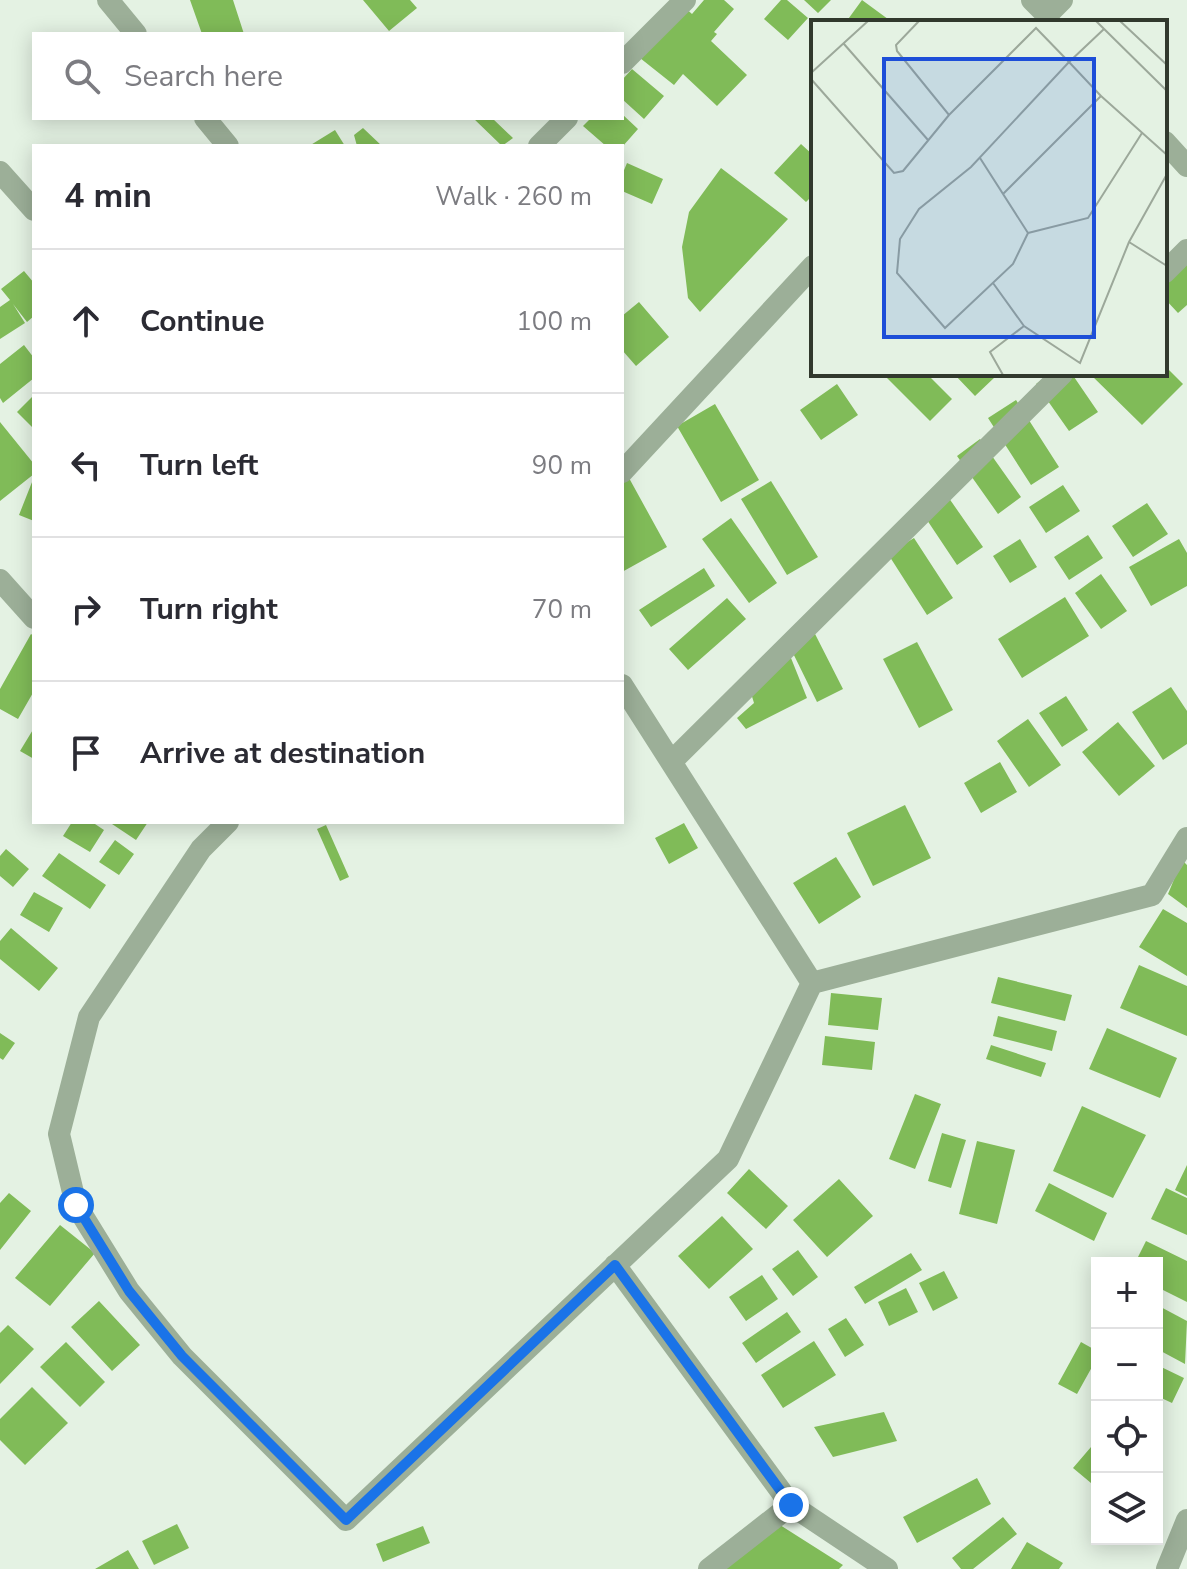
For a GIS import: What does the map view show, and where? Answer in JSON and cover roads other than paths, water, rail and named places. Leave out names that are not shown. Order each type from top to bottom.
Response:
[{"type":"street","points":[[108,0],[134,32]]},
{"type":"street","points":[[624,61],[685,0]]},
{"type":"street","points":[[207,120],[226,144]]},
{"type":"street","points":[[541,144],[565,120]]},
{"type":"street","points":[[1167,144],[1187,166]]},
{"type":"street","points":[[0,172],[32,208]]},
{"type":"street","points":[[1167,270],[1187,250]]},
{"type":"street","points":[[624,470],[811,268]]},
{"type":"street","points":[[671,762],[1060,376]]},
{"type":"street","points":[[0,580],[32,616]]},
{"type":"street","points":[[624,688],[812,983]]},
{"type":"street","points":[[226,824],[201,849],[89,1017],[59,1134],[76,1205],[129,1291],[182,1356],[346,1520],[728,1159],[812,983],[1152,895],[1187,838]]},
{"type":"street","points":[[615,1265],[791,1505],[887,1569]]},
{"type":"street","points":[[709,1569],[791,1505]]},
{"type":"street","points":[[1167,1569],[1187,1520]]}]
